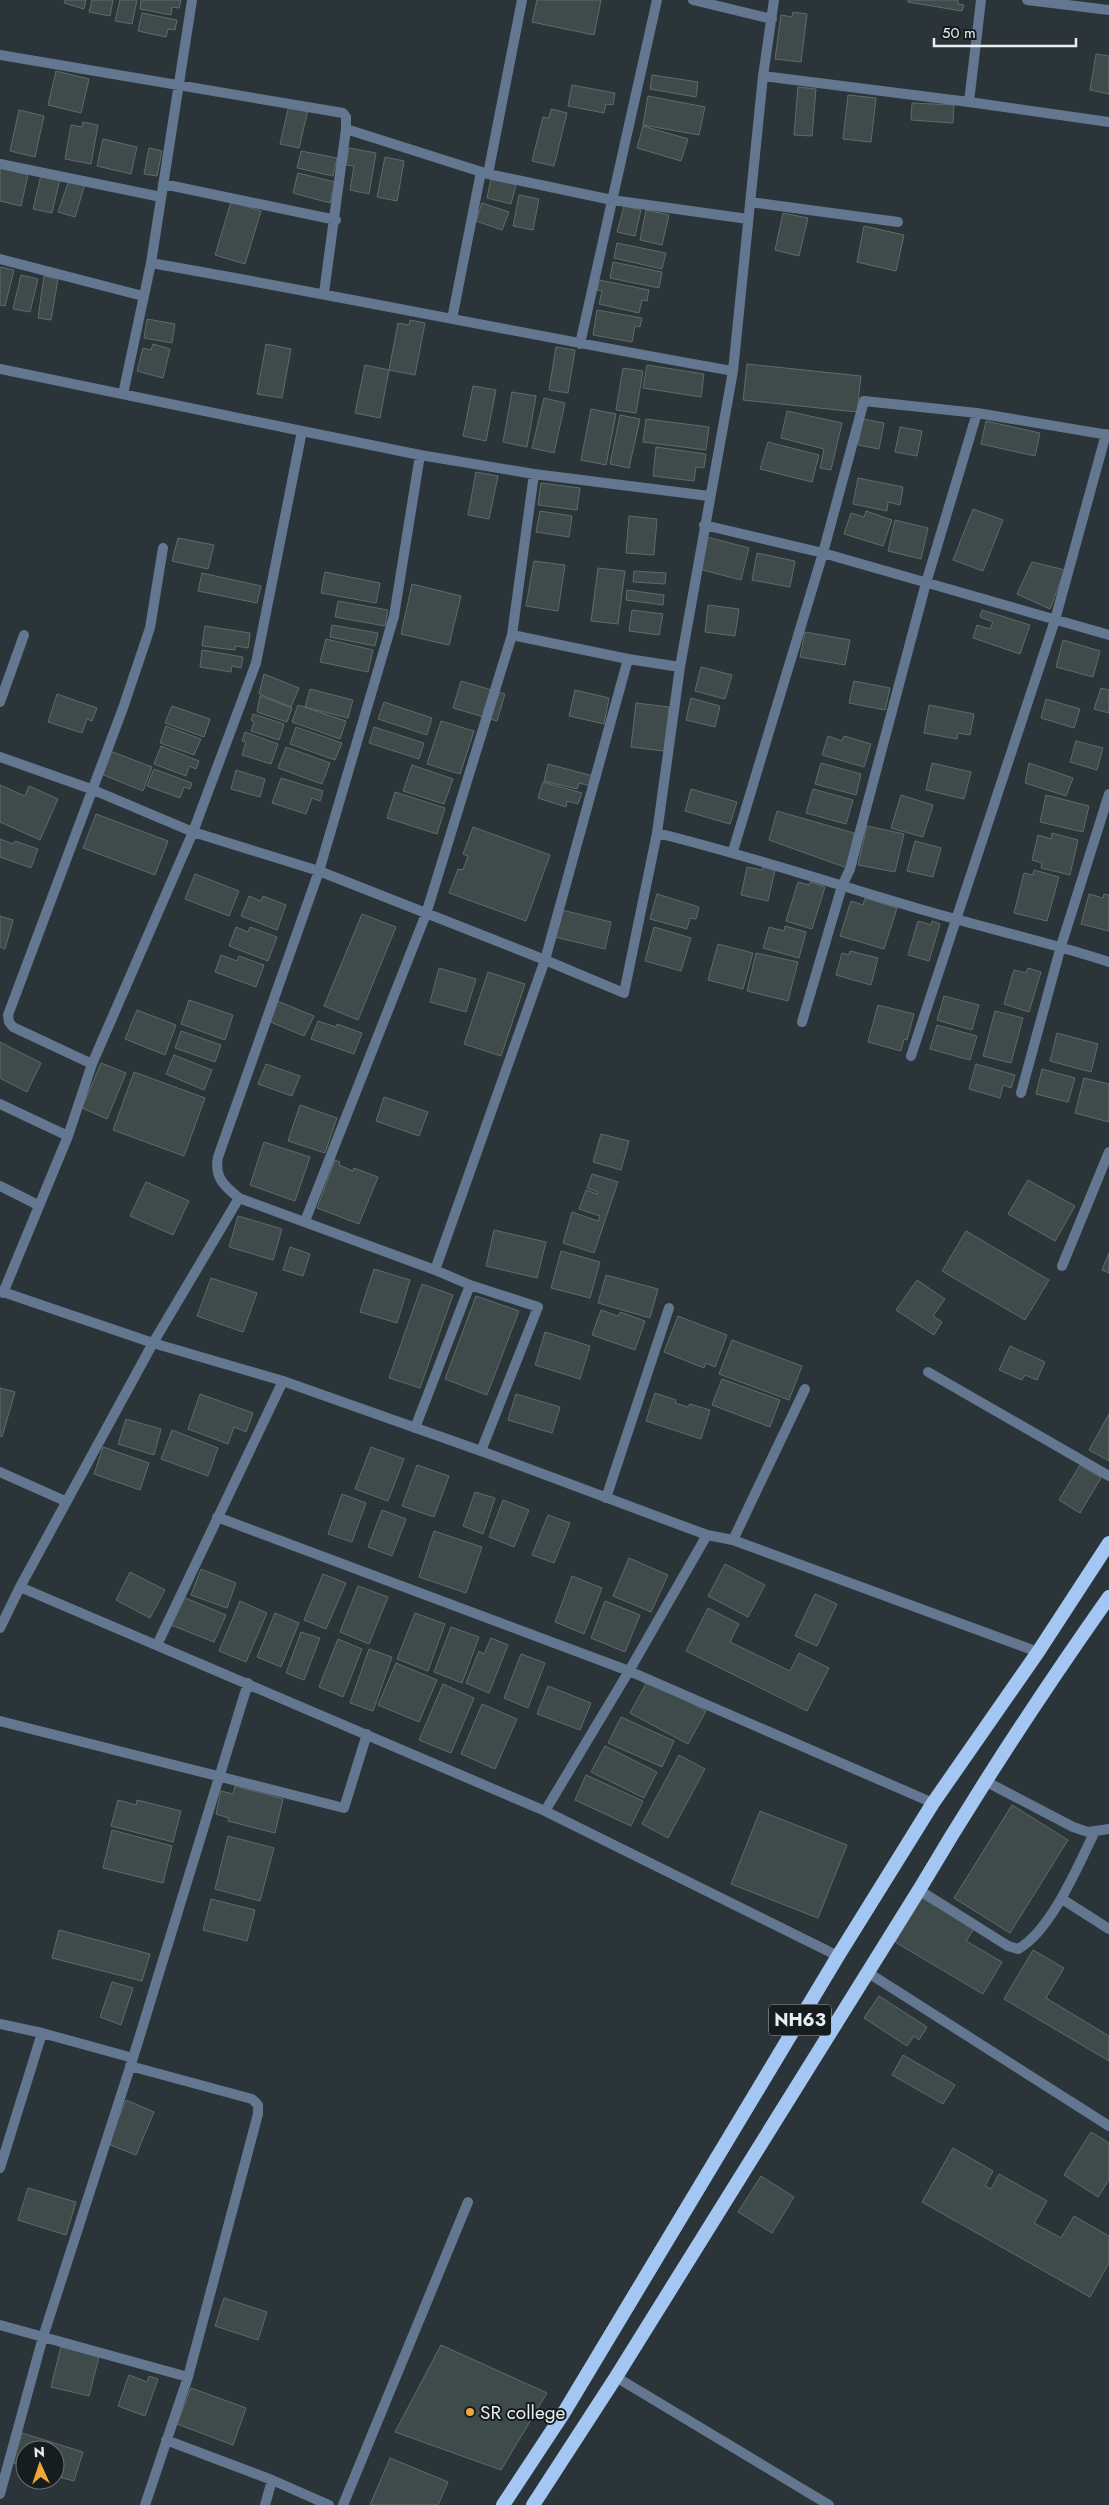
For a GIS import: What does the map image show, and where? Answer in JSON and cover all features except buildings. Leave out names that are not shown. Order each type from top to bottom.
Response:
[{"type":"highway","name":"NH63","points":[[503,2505],[563,2414],[838,1956],[933,1802],[1038,1652],[1109,1543]]},
{"type":"highway","name":"NH63","points":[[533,2505],[616,2377],[985,1782],[1109,1597]]},
{"type":"street","points":[[123,394],[143,296],[152,263],[192,0]]},
{"type":"street","points":[[452,319],[522,0]]},
{"type":"street","points":[[580,344],[657,0]]},
{"type":"street","points":[[693,0],[772,19]]},
{"type":"street","points":[[0,757],[92,789],[193,832],[319,871],[624,993],[657,833],[680,667],[709,496],[733,371],[763,76],[774,0]]},
{"type":"street","points":[[969,102],[981,0]]},
{"type":"street","points":[[1026,0],[1109,10]]},
{"type":"street","points":[[0,55],[337,111],[346,117],[336,220],[324,293]]},
{"type":"street","points":[[763,76],[1109,122]]},
{"type":"street","points":[[346,129],[484,173],[612,200],[748,219]]},
{"type":"street","points":[[0,164],[161,197]]},
{"type":"street","points":[[163,184],[336,220]]},
{"type":"street","points":[[750,202],[898,222]]},
{"type":"street","points":[[0,259],[143,296]]},
{"type":"street","points":[[152,263],[324,293],[580,344],[733,371]]},
{"type":"street","points":[[0,369],[420,455],[534,474],[709,496]]},
{"type":"street","points":[[733,852],[823,553],[864,401],[978,413],[1108,435],[1055,620],[911,1056]]},
{"type":"street","points":[[802,1022],[842,886],[850,869],[926,583],[978,413]]},
{"type":"street","points":[[302,431],[256,663],[193,832],[92,1064],[68,1136],[2,1292],[153,1343],[283,1381],[481,1451],[706,1535],[733,1540],[1038,1652]]},
{"type":"street","points":[[420,455],[394,616],[319,871],[216,1165],[220,1182],[239,1198],[470,1284],[538,1307],[481,1451]]},
{"type":"street","points":[[305,1221],[426,914],[512,634],[534,474]]},
{"type":"street","points":[[704,525],[823,553],[1109,635]]},
{"type":"street","points":[[92,1064],[13,1027],[8,1022],[8,1015],[150,628],[163,548]]},
{"type":"street","points":[[512,634],[628,659],[680,667]]},
{"type":"street","points":[[0,702],[24,635]]},
{"type":"street","points":[[435,1270],[545,960],[628,659]]},
{"type":"street","points":[[1021,1093],[1061,946],[1109,794]]},
{"type":"street","points":[[657,833],[733,852],[956,920],[1061,946],[1109,962]]},
{"type":"street","points":[[0,1104],[68,1136]]},
{"type":"street","points":[[1062,1266],[1109,1152]]},
{"type":"street","points":[[0,1186],[38,1205]]},
{"type":"street","points":[[0,1628],[65,1501],[153,1343],[239,1198]]},
{"type":"street","points":[[416,1428],[470,1284]]},
{"type":"street","points":[[606,1498],[669,1308]]},
{"type":"street","points":[[928,1372],[1109,1476]]},
{"type":"street","points":[[157,1645],[283,1381]]},
{"type":"street","points":[[733,1540],[805,1389]]},
{"type":"street","points":[[0,1472],[65,1501]]},
{"type":"street","points":[[217,1517],[629,1671],[933,1802]]},
{"type":"street","points":[[545,1811],[629,1671],[706,1535]]},
{"type":"street","points":[[20,1587],[248,1682],[545,1811],[838,1956]]},
{"type":"street","points":[[0,2494],[43,2337],[132,2062],[248,1682]]},
{"type":"street","points":[[0,1721],[344,1808],[368,1734]]},
{"type":"street","points":[[985,1782],[1073,1827],[1088,1832],[1109,1829]]},
{"type":"street","points":[[919,1890],[1013,1949],[1018,1949],[1029,1942],[1062,1899],[1095,1831]]},
{"type":"street","points":[[1062,1899],[1109,1929]]},
{"type":"street","points":[[867,1972],[1109,2126]]},
{"type":"street","points":[[0,2024],[42,2033],[252,2099],[258,2105],[188,2377],[145,2505]]},
{"type":"street","points":[[0,2168],[42,2033]]},
{"type":"street","points":[[343,2505],[468,2202]]},
{"type":"street","points":[[0,2325],[188,2377]]},
{"type":"street","points":[[616,2377],[829,2505]]},
{"type":"street","points":[[166,2440],[272,2480],[330,2505]]},
{"type":"street","points":[[264,2505],[272,2480]]},
{"type":"place","name":"SR college","points":[[470,2412]]}]
